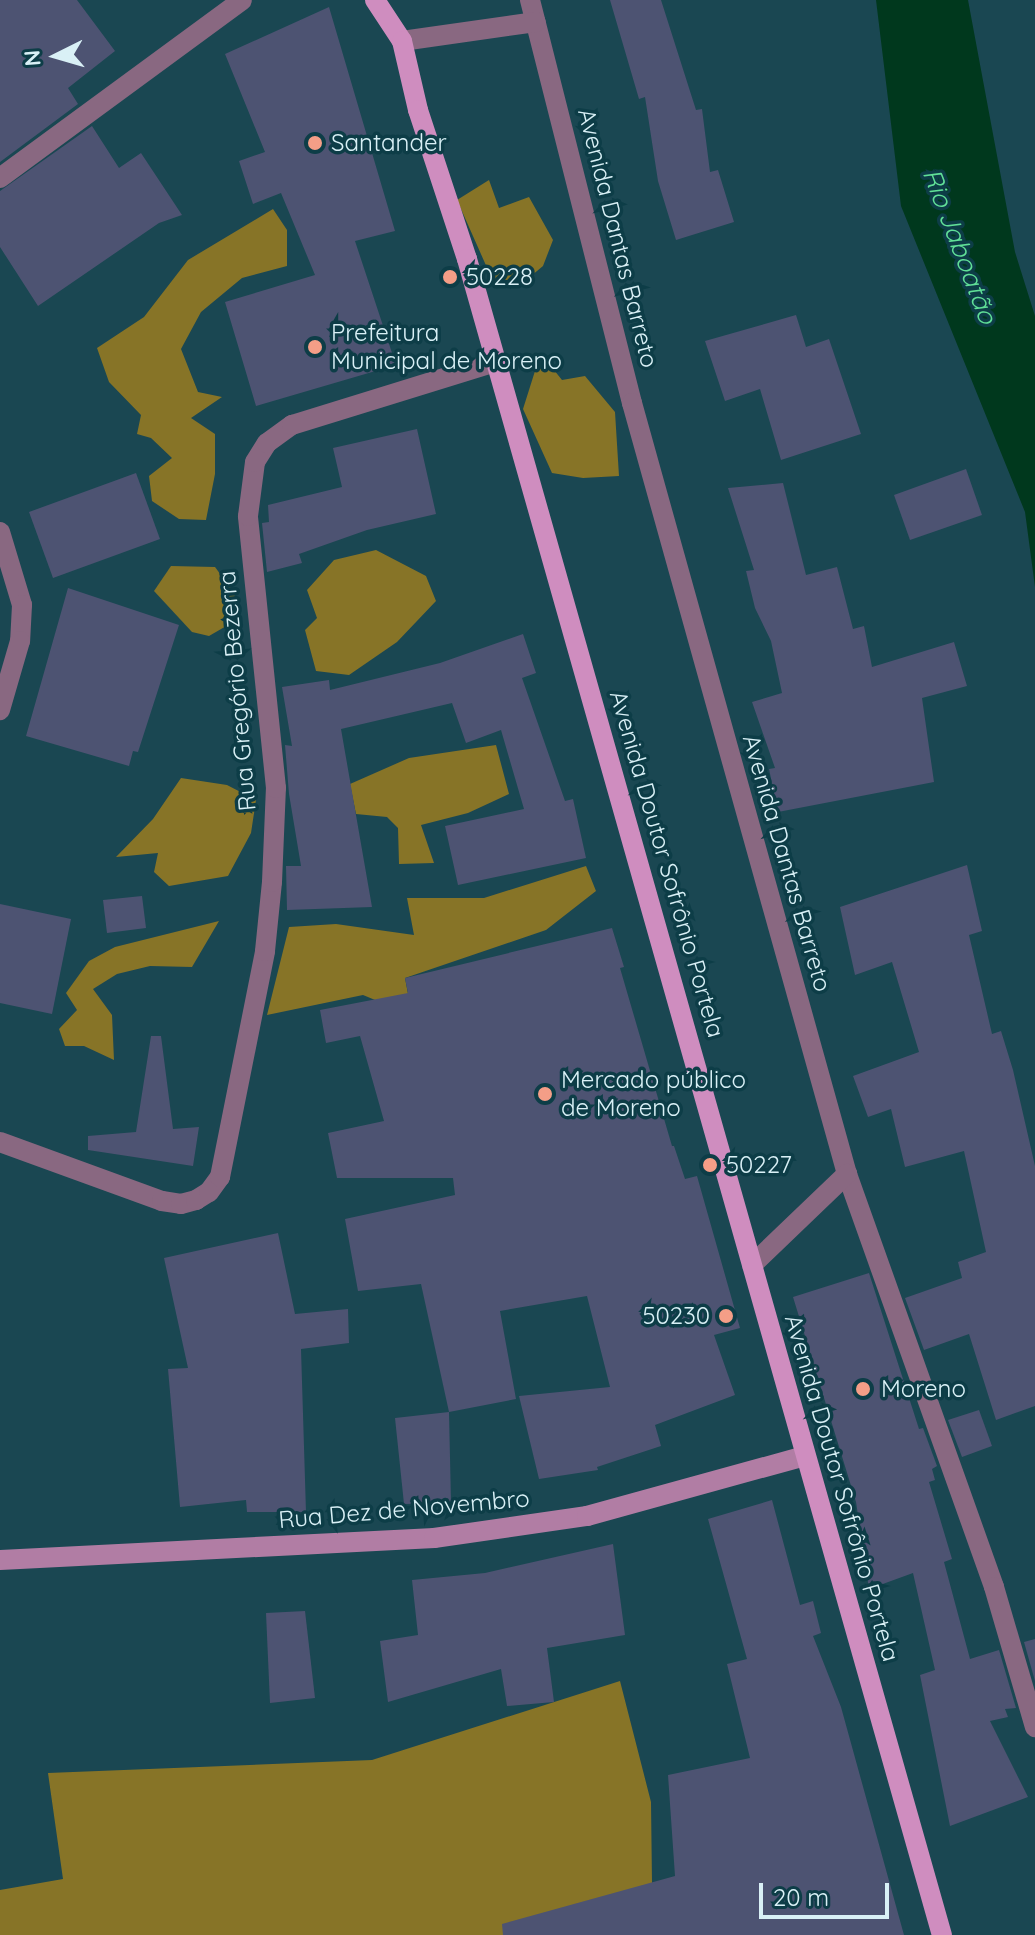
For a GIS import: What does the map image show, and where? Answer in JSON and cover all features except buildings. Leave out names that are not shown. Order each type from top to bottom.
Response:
[{"type":"main road","name":"Avenida Doutor Sofrônio Portela","points":[[375,0],[402,41],[418,110],[496,362],[942,1935]]},
{"type":"main road","name":"Rua Dez de Novembro","points":[[0,1560],[434,1538],[587,1516],[805,1456]]},
{"type":"street","points":[[0,178],[242,0]]},
{"type":"street","name":"Avenida Dantas Barreto","points":[[530,0],[632,403],[847,1174],[994,1587],[1035,1727]]},
{"type":"street","points":[[402,41],[536,22]]},
{"type":"street","name":"Rua Gregório Bezerra","points":[[0,1142],[162,1201],[181,1204],[196,1200],[209,1192],[220,1177],[236,1109],[265,951],[272,882],[276,788],[248,516],[255,462],[267,443],[292,425],[496,362]]},
{"type":"street","points":[[0,532],[22,605],[20,641],[0,710]]},
{"type":"street","points":[[752,1265],[847,1174]]},
{"type":"shaded area","points":[[489,180],[499,208],[529,197],[553,240],[543,266],[519,286],[496,288],[457,200]]},
{"type":"shaded area","points":[[273,209],[287,230],[287,266],[242,278],[201,312],[181,349],[198,392],[222,397],[191,418],[215,434],[215,474],[206,520],[179,519],[152,501],[149,476],[172,458],[151,438],[137,434],[141,415],[109,382],[97,348],[144,317],[188,260]]},
{"type":"shaded area","points":[[550,365],[562,380],[585,376],[615,412],[619,476],[583,478],[552,473],[523,409],[535,371]]},
{"type":"shaded area","points":[[376,550],[426,576],[436,601],[397,642],[349,675],[316,671],[305,630],[317,618],[307,590],[334,560]]},
{"type":"shaded area","points":[[171,566],[215,567],[235,594],[228,625],[209,636],[192,632],[154,591]]},
{"type":"shaded area","points":[[496,745],[509,794],[468,813],[421,825],[434,863],[399,864],[398,828],[387,817],[356,814],[350,784],[409,758]]},
{"type":"shaded area","points":[[181,778],[227,785],[256,800],[251,833],[228,876],[169,886],[154,872],[158,853],[116,857],[153,819]]},
{"type":"shaded area","points":[[586,866],[596,891],[546,930],[405,978],[408,994],[380,1002],[363,995],[267,1015],[289,927],[336,924],[414,935],[407,898],[484,898]]},
{"type":"shaded area","points":[[219,921],[192,967],[150,966],[117,974],[93,989],[112,1015],[114,1060],[84,1046],[65,1046],[59,1029],[77,1010],[66,993],[89,961],[115,947]]},
{"type":"shaded area","points":[[620,1681],[651,1802],[652,1883],[568,1935],[0,1935],[0,1890],[63,1879],[48,1773],[372,1760]]},
{"type":"water","name":"Rio Jaboatão","points":[[876,0],[968,0],[1015,252],[1035,316],[1035,587],[1025,512],[901,206]]},
{"type":"place","name":"Santander","points":[[315,143]]},
{"type":"place","name":"50228","points":[[450,277]]},
{"type":"place","name":"Prefeitura Municipal de Moreno","points":[[315,347]]},
{"type":"place","name":"Mercado público de Moreno","points":[[545,1094]]},
{"type":"place","name":"50227","points":[[710,1165]]},
{"type":"place","name":"50230","points":[[726,1316]]},
{"type":"place","name":"Moreno","points":[[863,1389]]}]
